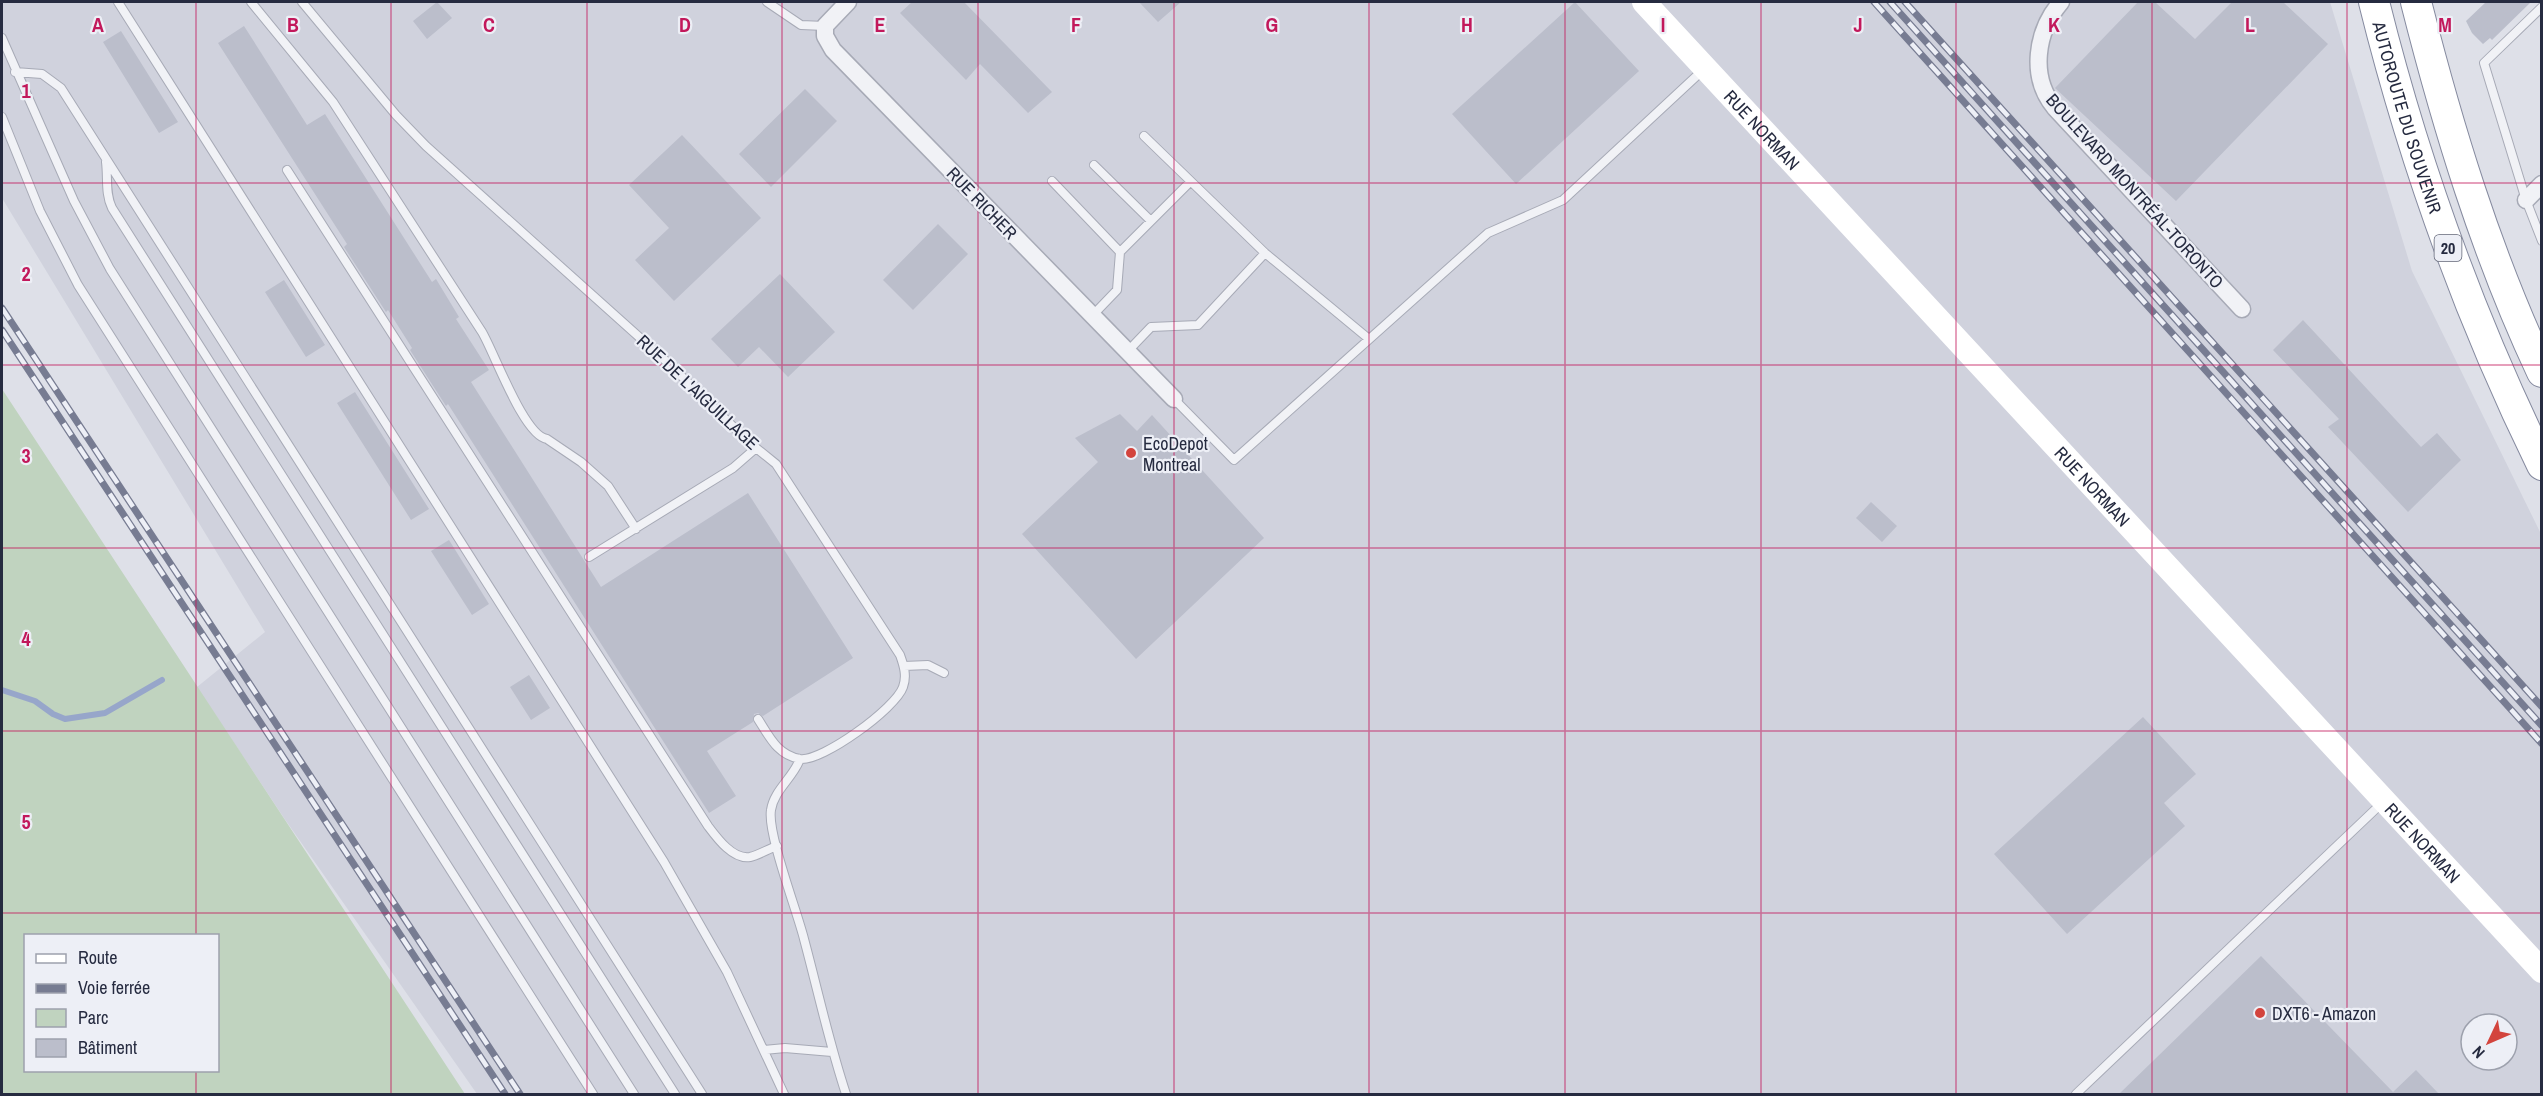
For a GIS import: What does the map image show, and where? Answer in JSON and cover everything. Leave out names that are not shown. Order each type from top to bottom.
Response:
[{"type":"highway","name":"AUTOROUTE DU SOUVENIR","points":[[2416,2],[2439,92],[2465,173],[2497,266],[2541,372]]},
{"type":"highway","name":"AUTOROUTE DU SOUVENIR","points":[[2374,8],[2409,131],[2448,249],[2495,365],[2541,465]]},
{"type":"street","points":[[825,26],[848,2]]},
{"type":"street","name":"RUE NORMAN","points":[[1644,2],[2541,971]]},
{"type":"street","name":"BOULEVARD MONTRÉAL-TORONTO","points":[[2061,2],[2048,20],[2042,41],[2039,75],[2044,93],[2055,108],[2242,309]]},
{"type":"street","name":"RUE RICHER","points":[[825,26],[825,36],[833,50],[1174,399]]},
{"type":"street","points":[[2526,200],[2541,184]]},
{"type":"lane","points":[[118,2],[664,862],[711,943],[784,1095]]},
{"type":"lane","points":[[251,2],[333,102],[482,332],[501,368],[516,404],[531,428],[541,438],[547,439],[581,462],[608,486],[636,529]]},
{"type":"lane","name":"RUE DE L'AIGUILLAGE","points":[[302,2],[396,115],[426,146],[667,362],[756,448],[776,464],[896,647],[904,666]]},
{"type":"lane","points":[[767,2],[801,25],[825,26]]},
{"type":"lane","points":[[2541,7],[2484,63],[2541,241]]},
{"type":"lane","points":[[2,38],[15,72],[81,216],[110,270],[634,1095]]},
{"type":"lane","points":[[1174,399],[1234,460],[1488,233],[1563,200],[1706,68]]},
{"type":"lane","points":[[15,72],[42,74],[57,83],[702,1095]]},
{"type":"lane","points":[[2,117],[40,211],[78,285],[593,1095]]},
{"type":"lane","points":[[1144,136],[1265,254],[1369,339]]},
{"type":"lane","points":[[105,157],[109,183],[107,194],[112,208],[675,1095]]},
{"type":"lane","points":[[1094,165],[1151,221]]},
{"type":"lane","points":[[287,170],[708,826],[725,846],[742,856],[749,857],[777,846]]},
{"type":"lane","points":[[1052,181],[1120,252]]},
{"type":"lane","points":[[1092,316],[1117,290],[1120,252],[1190,182]]},
{"type":"lane","points":[[1126,352],[1151,327],[1198,325],[1265,254]]},
{"type":"lane","points":[[589,557],[733,468],[756,448]]},
{"type":"lane","points":[[758,719],[779,750],[800,759],[812,757],[856,732],[892,705],[904,686],[904,666],[928,665],[944,673]]},
{"type":"lane","points":[[800,759],[793,775],[772,804],[770,819],[804,939],[832,1052],[846,1095]]},
{"type":"lane","points":[[2076,1095],[2385,801]]},
{"type":"lane","points":[[764,1050],[785,1048],[832,1052]]},
{"type":"shaded area","points":[[2,2],[2330,2],[2412,271],[2541,534],[2541,1094],[477,1094],[284,818],[197,687],[265,632],[2,198]]},
{"type":"green space","points":[[2,389],[465,1094],[2,1094]]},
{"type":"building","points":[[437,2],[452,18],[427,39],[413,21]]},
{"type":"building","points":[[912,2],[964,2],[1052,92],[1028,113],[980,64],[966,80],[900,13]]},
{"type":"building","points":[[1139,2],[1181,2],[1158,22]]},
{"type":"building","points":[[1575,2],[1639,71],[1516,184],[1452,114]]},
{"type":"building","points":[[2138,2],[2155,2],[2195,39],[2232,2],[2283,2],[2328,44],[2176,201],[2055,88]]},
{"type":"building","points":[[2486,2],[2531,2],[2492,40],[2490,38],[2483,44],[2472,33],[2466,21]]},
{"type":"building","points":[[244,26],[307,125],[325,114],[432,282],[436,279],[459,317],[456,319],[489,370],[471,382],[601,587],[748,493],[853,658],[763,716],[758,713],[754,714],[753,722],[707,751],[736,796],[709,813],[448,404],[446,406],[410,350],[412,348],[388,310],[386,312],[344,247],[347,244],[218,43]]},
{"type":"building","points":[[121,31],[178,122],[159,133],[103,42]]},
{"type":"building","points":[[805,89],[837,121],[771,187],[739,154]]},
{"type":"building","points":[[682,135],[761,218],[674,301],[635,260],[669,228],[629,185]]},
{"type":"building","points":[[938,224],[968,254],[913,310],[883,280]]},
{"type":"building","points":[[780,274],[835,332],[788,377],[759,347],[738,367],[711,339]]},
{"type":"building","points":[[284,280],[325,345],[306,357],[265,292]]},
{"type":"building","points":[[2303,320],[2421,447],[2437,433],[2461,460],[2408,512],[2328,427],[2339,419],[2273,350]]},
{"type":"building","points":[[355,392],[429,509],[411,520],[337,403]]},
{"type":"building","points":[[1120,414],[1137,431],[1152,415],[1264,538],[1136,659],[1022,534],[1098,462],[1075,438]]},
{"type":"building","points":[[1871,502],[1897,526],[1882,542],[1856,518]]},
{"type":"building","points":[[449,540],[489,604],[472,615],[431,551]]},
{"type":"building","points":[[529,675],[550,708],[531,720],[510,687]]},
{"type":"building","points":[[2143,717],[2196,774],[2164,803],[2185,826],[2067,934],[1994,854]]},
{"type":"building","name":"DXT6 - Amazon","points":[[2261,956],[2393,1092],[2416,1070],[2440,1095],[2118,1095]]},
{"type":"waterway","points":[[2,690],[35,701],[53,714],[65,719],[105,713],[162,680]]},
{"type":"railway","points":[[1874,2],[2542,744]]},
{"type":"railway","points":[[1890,2],[2542,726]]},
{"type":"railway","points":[[1905,2],[2542,707]]},
{"type":"railway","points":[[2,308],[520,1094]]},
{"type":"railway","points":[[2,330],[505,1094]]},
{"type":"place","name":"EcoDepot Montreal","points":[[1131,453]]},
{"type":"place","name":"DXT6 - Amazon","points":[[2260,1013]]}]
